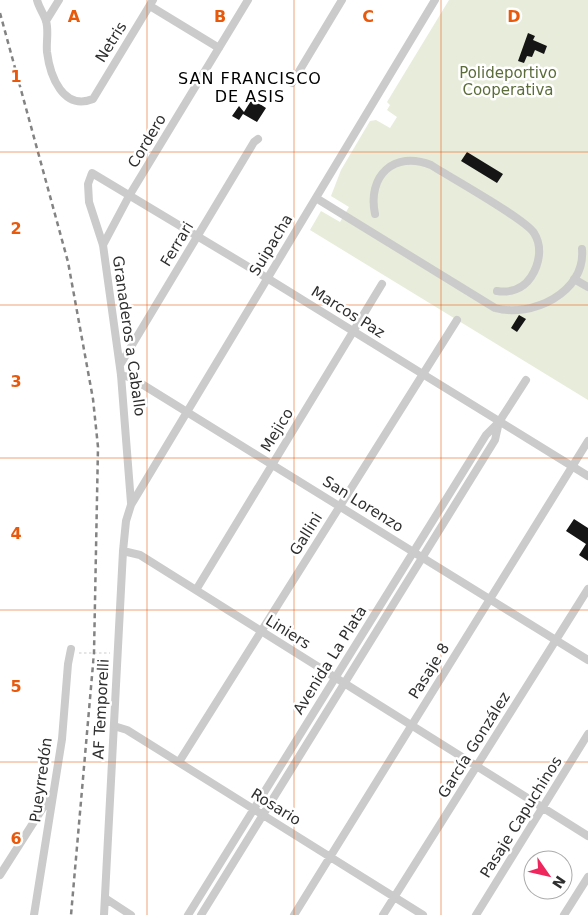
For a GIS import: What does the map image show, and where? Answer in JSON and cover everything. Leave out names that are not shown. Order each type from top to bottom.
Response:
[{"type":"street","points":[[37,0],[46,21]]},
{"type":"street","points":[[46,21],[59,0]]},
{"type":"street","name":"Cordero","points":[[103,246],[130,196],[248,0]]},
{"type":"street","points":[[292,83],[342,0]]},
{"type":"street","name":"Suipacha","points":[[131,505],[435,0]]},
{"type":"street","points":[[152,3],[219,48]]},
{"type":"street","name":"Netris","points":[[46,21],[47,52],[52,75],[61,92],[72,100],[84,102],[93,99],[152,3]]},
{"type":"street","name":"Ferrari","points":[[120,364],[254,142],[258,139]]},
{"type":"street","points":[[375,214],[372,202],[378,179],[395,164],[406,160],[418,160],[431,165],[528,226],[539,244],[537,266],[530,279],[519,288],[508,293],[497,291]]},
{"type":"street","name":"Marcos Paz","points":[[92,173],[268,278],[352,332],[588,476]]},
{"type":"street","name":"Granaderos a Caballo","points":[[92,173],[88,184],[89,202],[103,246],[122,375],[131,505]]},
{"type":"street","points":[[316,198],[494,308],[516,312],[532,309],[558,295],[574,279],[583,259],[582,249]]},
{"type":"street","points":[[574,279],[588,287]]},
{"type":"street","name":"Mejico","points":[[196,590],[382,284]]},
{"type":"street","name":"Gallini","points":[[179,762],[457,320]]},
{"type":"street","name":"San Lorenzo","points":[[122,375],[132,378],[186,411],[588,660]]},
{"type":"street","name":"Avenida La Plata","points":[[188,915],[486,435],[500,422],[526,380]]},
{"type":"street","name":"Avenida La Plata","points":[[201,915],[495,440],[500,422]]},
{"type":"street","name":"Pasaje 8","points":[[294,915],[588,441]]},
{"type":"street","name":"AF Temporelli","points":[[104,915],[123,551],[126,521],[131,505]]},
{"type":"street","name":"Liniers","points":[[123,551],[140,555],[588,836]]},
{"type":"street","name":"García González","points":[[384,915],[588,589]]},
{"type":"street","name":"Pueyrredón","points":[[34,915],[62,739],[71,649]]},
{"type":"street","name":"Rosario","points":[[114,726],[127,730],[423,915]]},
{"type":"street","name":"Pasaje Capuchinos","points":[[476,915],[588,734]]},
{"type":"street","points":[[0,875],[52,794]]},
{"type":"street","points":[[564,915],[588,876]]},
{"type":"street","points":[[105,898],[131,915]]},
{"type":"path","points":[[71,649],[78,652],[118,653]]},
{"type":"green space","name":"Polideportivo Cooperativa","points":[[449,0],[588,0],[588,400],[310,230],[321,211],[340,222],[349,207],[331,196],[341,170],[370,121],[376,120],[390,128],[397,117],[387,110],[390,105],[387,102]]},
{"type":"building","points":[[528,33],[535,36],[533,40],[547,46],[544,54],[535,50],[532,57],[527,56],[524,63],[518,61]]},
{"type":"building","points":[[252,99],[266,108],[257,122],[243,114],[239,120],[232,116],[239,106],[244,112]]},
{"type":"building","points":[[467,152],[503,174],[497,183],[461,161]]},
{"type":"building","points":[[519,315],[526,319],[517,332],[511,328]]},
{"type":"building","points":[[574,519],[588,528],[588,561],[579,555],[586,544],[566,531]]},
{"type":"railway","points":[[0,13],[68,262],[93,399],[98,447],[94,653],[71,915]]},
{"type":"district","name":"SAN FRANCISCO DE ASIS","points":[[250,87]]}]
